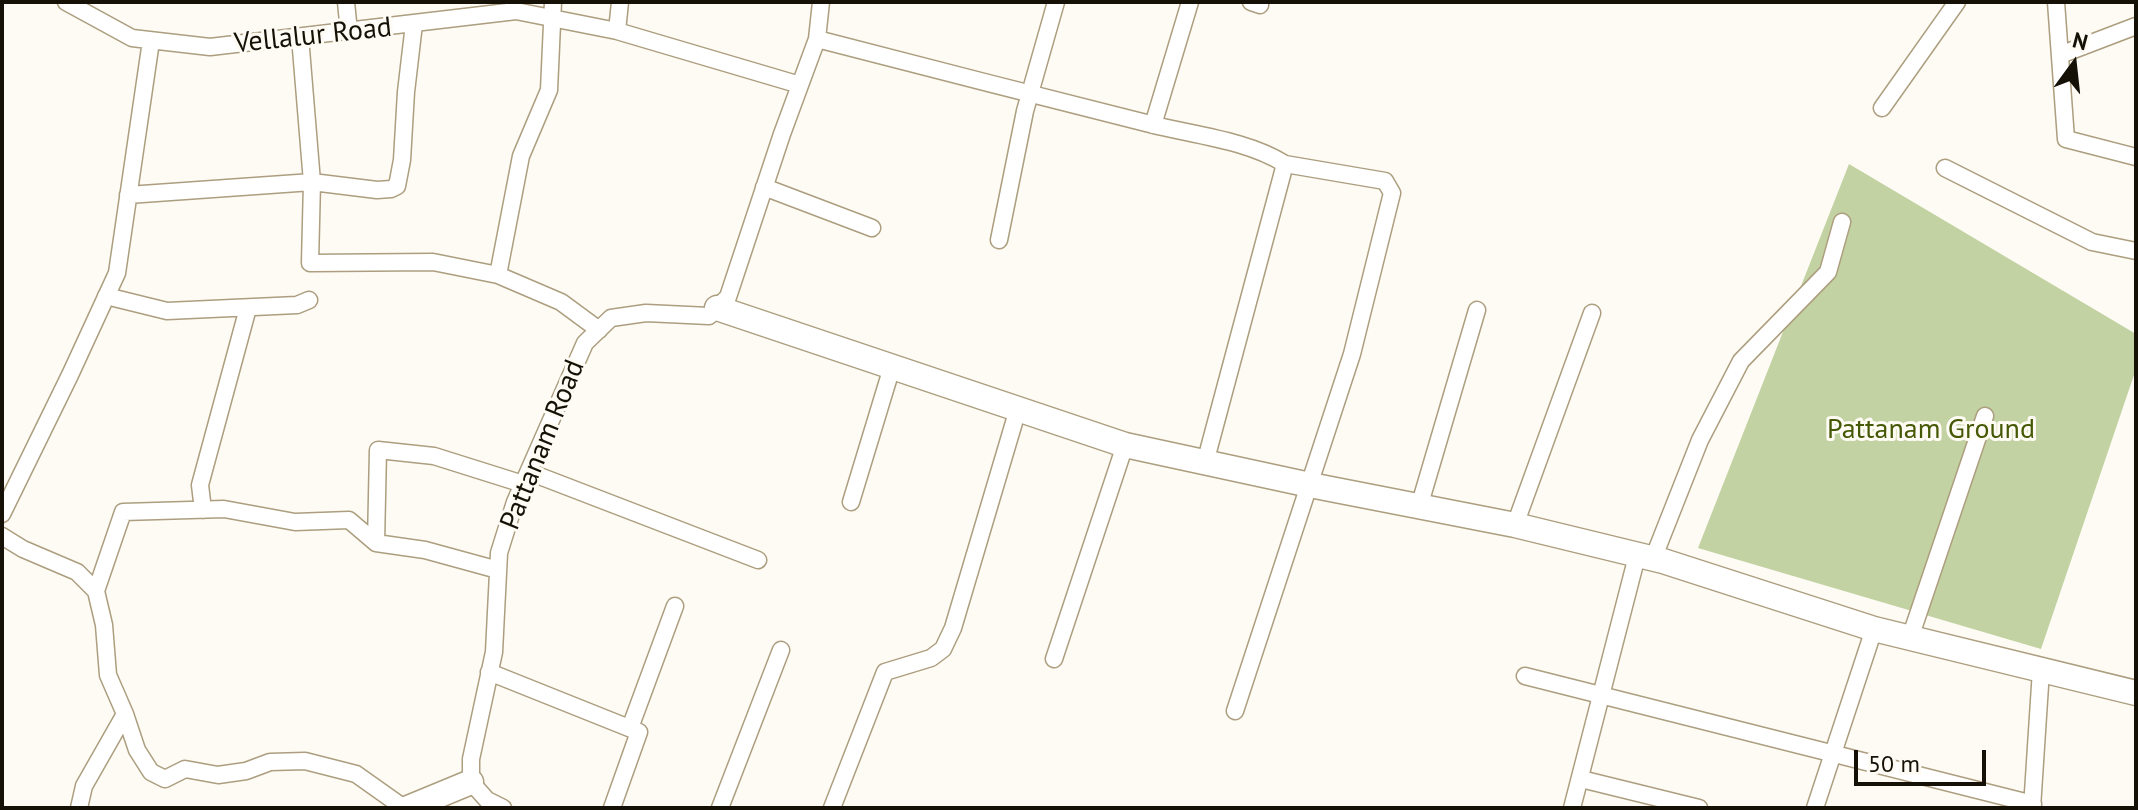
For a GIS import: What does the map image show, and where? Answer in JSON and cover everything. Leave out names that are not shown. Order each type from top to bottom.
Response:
[{"type":"street","name":"Vellalur Road","points":[[66,2],[132,38],[210,47],[414,24],[487,8],[553,10],[800,85]]},
{"type":"street","points":[[346,2],[349,32]]},
{"type":"street","points":[[617,31],[620,2]]},
{"type":"street","points":[[821,2],[817,39],[728,297],[717,308],[1125,445],[1515,525],[1704,573],[1874,629],[2136,693]]},
{"type":"street","points":[[999,240],[1031,92],[1056,2]]},
{"type":"street","points":[[1153,125],[1190,2]]},
{"type":"street","points":[[1882,108],[1957,2]]},
{"type":"street","points":[[2056,2],[2066,139],[2136,157]]},
{"type":"street","points":[[498,275],[521,156],[549,90],[553,10]]},
{"type":"street","points":[[128,195],[312,182],[377,190],[397,186],[414,24]]},
{"type":"street","points":[[2060,55],[2136,26]]},
{"type":"street","points":[[300,37],[312,182],[310,263],[433,262],[498,275],[561,302],[599,330]]},
{"type":"street","points":[[817,39],[1212,138],[1271,155],[1285,164],[1385,181],[1392,193],[1352,354],[1235,711]]},
{"type":"street","points":[[2,514],[117,273],[151,41]]},
{"type":"street","points":[[1205,463],[1285,164]]},
{"type":"street","points":[[1945,168],[2092,242],[2136,251]]},
{"type":"street","points":[[764,187],[872,228]]},
{"type":"street","points":[[1572,808],[1602,695],[1645,557],[1741,361],[1828,272],[1842,222]]},
{"type":"street","points":[[106,296],[167,311],[297,305],[309,300]]},
{"type":"street","points":[[203,510],[200,485],[248,308]]},
{"type":"street","name":"Pattanam Road","points":[[471,782],[471,759],[494,652],[499,553],[526,478],[585,343],[611,318],[646,313],[709,316],[717,308]]},
{"type":"street","points":[[1419,507],[1477,310]]},
{"type":"street","points":[[1515,525],[1592,313]]},
{"type":"street","points":[[851,502],[892,367]]},
{"type":"street","points":[[832,808],[885,672],[931,658],[943,649],[953,628],[1018,409]]},
{"type":"street","points":[[1910,638],[1985,416]]},
{"type":"street","points":[[1054,659],[1125,445]]},
{"type":"street","points":[[376,543],[378,450],[434,456],[526,478],[758,560]]},
{"type":"street","points":[[96,591],[123,512],[224,509],[295,522],[349,520],[376,543],[425,550],[498,570]]},
{"type":"street","points":[[2,536],[23,549],[77,572],[96,591],[104,625],[108,675],[137,750],[151,772],[165,779],[185,769],[218,775],[246,771],[270,762],[305,761],[356,774],[406,808],[471,782],[487,800],[503,808]]},
{"type":"street","points":[[630,728],[675,606]]},
{"type":"street","points":[[1815,808],[1874,629]]},
{"type":"street","points":[[720,808],[781,650]]},
{"type":"street","points":[[1525,676],[2032,806],[2041,670]]},
{"type":"street","points":[[489,672],[639,732],[612,808]]},
{"type":"street","points":[[79,808],[84,786],[125,714]]},
{"type":"street","points":[[1581,779],[1699,808]]},
{"type":"green space","name":"Pattanam Ground","points":[[1849,164],[2136,334],[2136,369],[2041,649],[1698,548]]}]
